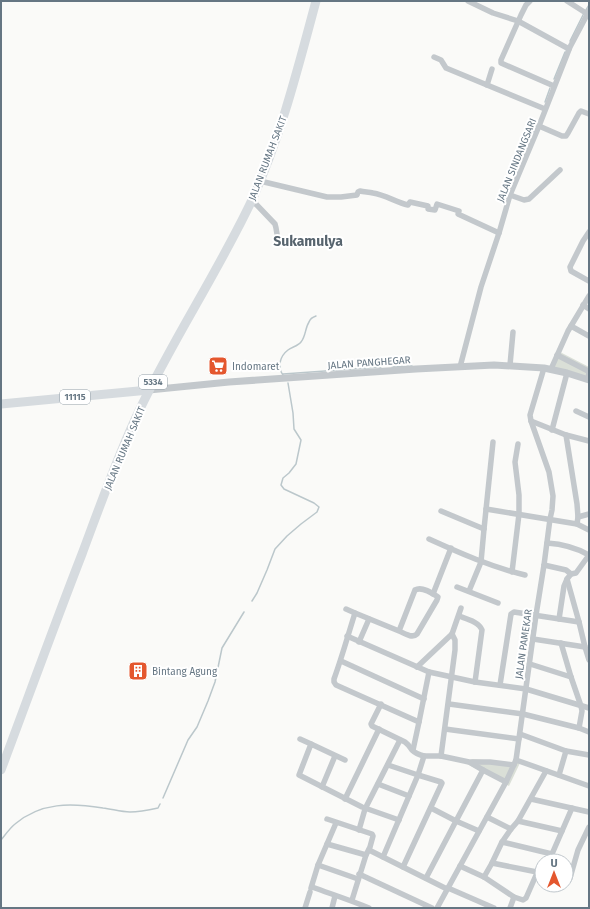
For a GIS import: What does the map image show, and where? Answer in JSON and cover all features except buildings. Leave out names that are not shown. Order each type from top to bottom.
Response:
[{"type":"main road","name":"JALAN RUMAH SAKIT","points":[[1,770],[113,472],[139,412],[160,369],[226,251],[260,181],[292,90],[316,1]]},
{"type":"main road","name":"11115","points":[[1,404],[149,390]]},
{"type":"street","points":[[468,1],[493,13],[518,21],[569,50]]},
{"type":"street","points":[[530,1],[524,8],[501,63],[554,86]]},
{"type":"street","points":[[567,1],[587,13]]},
{"type":"street","name":"JALAN SINDANGSARI","points":[[460,367],[481,287],[510,195],[569,50],[587,13]]},
{"type":"street","points":[[434,57],[441,60],[446,68],[546,109]]},
{"type":"street","points":[[487,85],[492,69]]},
{"type":"street","points":[[539,126],[562,136],[566,136],[581,111],[589,114]]},
{"type":"street","points":[[510,195],[524,200],[529,199],[560,170]]},
{"type":"street","points":[[260,181],[327,196],[341,197],[357,195],[360,191],[374,193],[398,203],[408,205],[410,202],[427,205],[428,209],[435,210],[437,204],[459,210],[458,214],[499,233]]},
{"type":"street","points":[[252,200],[275,224],[277,234]]},
{"type":"street","points":[[589,232],[570,267],[571,271],[589,281]]},
{"type":"street","name":"JALAN PAMEKAR","points":[[437,908],[515,763],[520,737],[553,496],[549,472],[531,421],[530,414],[548,368],[557,355],[571,326],[589,296]]},
{"type":"street","points":[[583,305],[589,308]]},
{"type":"street","points":[[571,326],[589,336]]},
{"type":"street","points":[[510,365],[513,332]]},
{"type":"street","points":[[557,355],[589,372],[589,381],[580,380]]},
{"type":"street","name":"JALAN PANGHEGAR","points":[[149,390],[229,382],[494,365],[548,368],[589,381]]},
{"type":"street","points":[[552,430],[567,373]]},
{"type":"street","points":[[576,412],[589,417]]},
{"type":"street","points":[[531,421],[566,435],[589,441]]},
{"type":"street","points":[[566,435],[577,504],[577,524]]},
{"type":"street","points":[[469,591],[481,562],[493,442]]},
{"type":"street","points":[[512,572],[519,514],[519,495],[515,462],[518,444]]},
{"type":"street","points":[[486,509],[577,524],[589,530]]},
{"type":"street","points":[[441,511],[484,529]]},
{"type":"street","points":[[578,517],[589,514]]},
{"type":"street","points":[[429,539],[481,562],[525,576]]},
{"type":"street","points":[[547,543],[571,547],[589,555],[576,573],[571,574],[567,579],[564,586],[559,619]]},
{"type":"street","points":[[433,594],[451,548]]},
{"type":"street","points":[[544,565],[566,570],[571,574]]},
{"type":"street","points":[[567,579],[589,660]]},
{"type":"street","points":[[457,587],[498,604]]},
{"type":"street","points":[[346,609],[399,631],[415,636],[438,598],[433,594],[417,588],[399,631]]},
{"type":"street","points":[[417,667],[452,634],[462,608]]},
{"type":"street","points":[[500,685],[511,614],[514,612],[579,622]]},
{"type":"street","points":[[355,613],[334,682],[336,685],[419,722]]},
{"type":"street","points":[[459,616],[477,624],[482,630],[475,682]]},
{"type":"street","points":[[359,642],[370,619]]},
{"type":"street","points":[[441,756],[449,704],[456,640],[452,634]]},
{"type":"street","points":[[347,636],[429,672],[475,682],[526,689],[589,708]]},
{"type":"street","points":[[533,639],[585,647]]},
{"type":"street","points":[[561,643],[581,706],[582,711],[579,728]]},
{"type":"street","points":[[341,661],[424,698]]},
{"type":"street","points":[[530,664],[571,677]]},
{"type":"street","points":[[412,750],[429,672]]},
{"type":"street","points":[[381,704],[371,724],[372,726],[400,740],[410,746],[412,750],[424,756],[441,756],[469,762],[515,763],[560,775],[589,786]]},
{"type":"street","points":[[449,704],[523,714],[579,728],[589,732]]},
{"type":"street","points":[[344,799],[379,729]]},
{"type":"street","points":[[445,729],[520,737],[566,751],[589,755]]},
{"type":"street","points":[[300,739],[345,760]]},
{"type":"street","points":[[359,830],[366,809],[400,740]]},
{"type":"street","points":[[311,744],[299,775],[366,809],[399,820]]},
{"type":"street","points":[[560,775],[566,751]]},
{"type":"street","points":[[322,787],[335,756]]},
{"type":"street","points":[[383,857],[418,775],[424,756]]},
{"type":"street","points":[[469,762],[506,782]]},
{"type":"street","points":[[388,764],[442,783],[403,867]]},
{"type":"street","points":[[426,878],[483,770]]},
{"type":"street","points":[[484,877],[502,842],[518,821],[546,771]]},
{"type":"street","points":[[378,784],[409,796]]},
{"type":"street","points":[[531,799],[589,812]]},
{"type":"street","points":[[431,808],[479,831]]},
{"type":"street","points":[[552,853],[572,808]]},
{"type":"street","points":[[487,817],[511,829]]},
{"type":"street","points":[[327,819],[372,834],[373,836],[352,900]]},
{"type":"street","points":[[518,821],[562,831]]},
{"type":"street","points":[[305,908],[318,865],[336,823]]},
{"type":"street","points":[[574,864],[578,850],[589,827]]},
{"type":"street","points":[[502,842],[548,853]]},
{"type":"street","points":[[326,844],[383,857],[448,889],[486,906],[494,908]]},
{"type":"street","points":[[492,863],[534,872]]},
{"type":"street","points":[[318,865],[359,876],[432,908]]},
{"type":"street","points":[[460,866],[484,877],[520,900],[524,900],[534,883]]},
{"type":"street","points":[[311,889],[352,900],[369,908]]},
{"type":"street","points":[[332,908],[335,896]]},
{"type":"street","points":[[510,908],[514,897]]},
{"type":"shaded area","points":[[560,352],[589,367],[589,380],[553,369]]},
{"type":"shaded area","points":[[472,759],[520,763],[509,786],[467,764]]},
{"type":"waterway","points":[[586,10],[589,5]]},
{"type":"waterway","points":[[570,41],[584,13]]},
{"type":"waterway","points":[[554,79],[565,52]]},
{"type":"waterway","points":[[545,102],[550,88]]},
{"type":"waterway","points":[[519,167],[537,122]]},
{"type":"waterway","points":[[283,375],[280,369],[281,358],[285,352],[301,342],[309,321],[316,316]]},
{"type":"waterway","points":[[392,367],[412,366]]},
{"type":"waterway","points":[[283,374],[381,367]]},
{"type":"waterway","points":[[252,601],[257,593],[275,549],[287,536],[317,512],[319,507],[314,503],[284,489],[281,485],[283,478],[296,464],[301,440],[294,429],[288,383]]},
{"type":"waterway","points":[[163,798],[188,740],[197,727],[208,701],[215,682],[222,648],[244,612]]},
{"type":"waterway","points":[[1,840],[13,826],[25,817],[46,808],[79,805],[106,808],[123,812],[133,812],[158,808],[160,804]]},
{"type":"place","name":"Indomaret","points":[[218,366]]},
{"type":"place","name":"Bintang Agung","points":[[138,671]]},
{"type":"district","name":"Sukamulya","points":[[308,241]]}]
